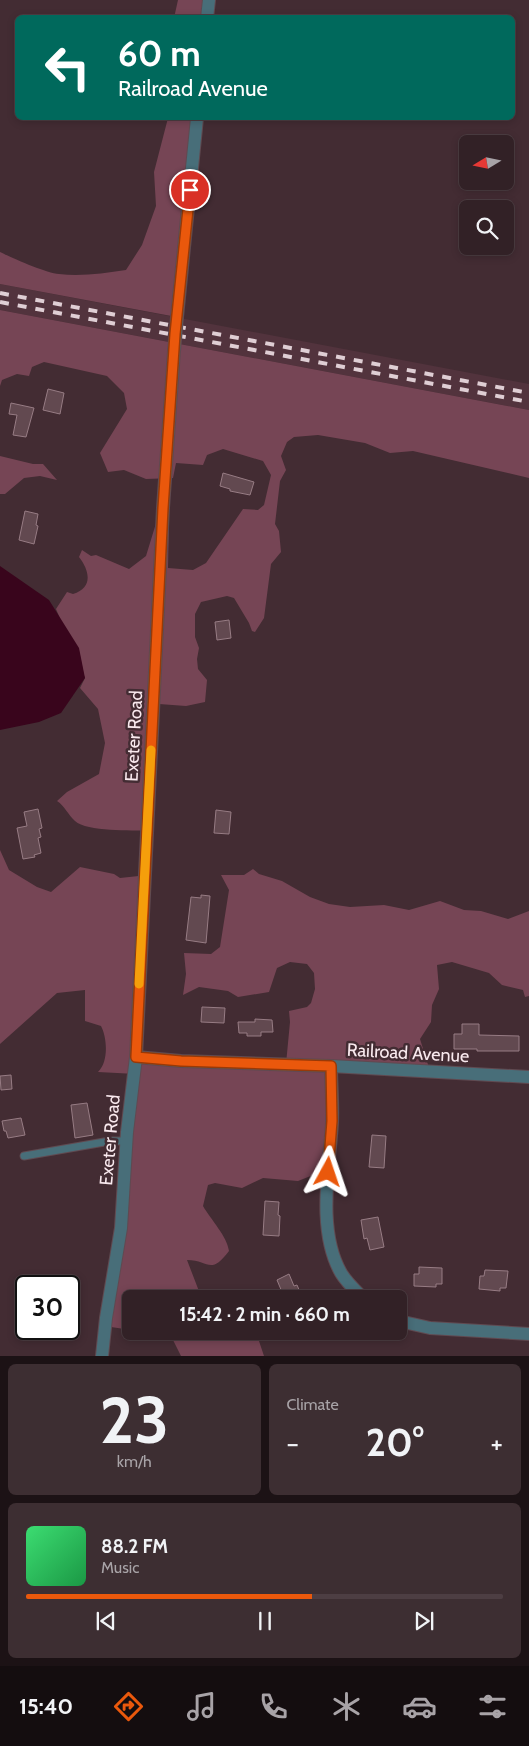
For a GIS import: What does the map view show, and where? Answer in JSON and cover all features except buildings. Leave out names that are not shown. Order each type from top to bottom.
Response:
[{"type":"street","points":[[208,15],[209,0]]},
{"type":"street","name":"Exeter Road","points":[[102,1356],[106,1318],[121,1228],[127,1141],[136,1057],[163,508],[174,351],[197,120]]},
{"type":"street","name":"Railroad Avenue","points":[[136,1057],[191,1062],[331,1066],[529,1077]]},
{"type":"street","points":[[331,1066],[332,1121],[328,1172],[328,1235],[334,1257],[342,1274],[356,1290]]},
{"type":"street","points":[[407,1323],[430,1328],[529,1334]]},
{"type":"lane","points":[[24,1156],[110,1141],[127,1141]]},
{"type":"shaded area","points":[[178,0],[213,0],[211,15],[175,15]]},
{"type":"shaded area","points":[[167,120],[202,120],[182,318],[0,284],[0,252],[38,268],[59,274],[84,275],[126,270],[142,245],[156,206],[154,172]]},
{"type":"shaded area","points":[[0,284],[529,384],[529,410],[0,310]]},
{"type":"shaded area","points":[[0,310],[529,410],[529,478],[413,451],[390,453],[365,443],[318,435],[294,437],[287,442],[281,456],[286,470],[280,481],[275,524],[279,531],[281,552],[271,564],[264,618],[255,632],[252,631],[234,598],[227,596],[201,602],[195,614],[195,637],[199,648],[198,669],[207,680],[205,702],[186,706],[159,704],[149,831],[99,829],[81,825],[57,801],[67,792],[99,774],[105,743],[98,709],[80,688],[85,678],[56,609],[67,592],[73,594],[84,588],[87,583],[86,568],[79,557],[82,550],[91,556],[96,555],[129,569],[146,556],[157,520],[169,520],[168,568],[193,570],[206,563],[243,509],[258,510],[264,505],[271,475],[263,461],[223,449],[207,455],[203,465],[176,463],[173,478],[146,479],[124,470],[108,472],[100,453],[127,409],[124,393],[107,376],[44,362],[32,367],[29,376],[17,374],[2,380],[0,386]]},
{"type":"shaded area","points":[[0,456],[33,464],[43,464],[57,480],[40,476],[24,478],[5,494],[0,494]]},
{"type":"shaded area","points":[[0,566],[49,600],[79,648],[85,678],[61,713],[39,722],[0,730]]},
{"type":"shaded area","points":[[0,850],[9,870],[37,887],[51,892],[80,867],[114,874],[120,878],[148,875],[139,1051],[286,1064],[290,1022],[289,1011],[307,1007],[311,1003],[315,989],[314,973],[307,964],[290,962],[277,968],[269,992],[238,997],[228,991],[199,987],[183,995],[186,974],[184,953],[211,954],[220,947],[229,890],[221,875],[244,875],[253,869],[259,874],[282,881],[310,897],[329,904],[350,907],[384,905],[409,910],[440,901],[464,910],[481,911],[508,919],[529,911],[529,996],[525,997],[523,990],[502,985],[489,973],[452,962],[437,965],[439,989],[432,1005],[431,1022],[420,1039],[430,1071],[335,1068],[326,1170],[298,1181],[263,1178],[242,1188],[215,1183],[208,1185],[203,1206],[222,1234],[229,1251],[223,1259],[213,1265],[187,1260],[199,1290],[122,1290],[122,1329],[111,1327],[136,1074],[98,1072],[104,1062],[105,1036],[101,1026],[85,1021],[85,990],[57,993],[0,1044]]},
{"type":"shaded area","points":[[173,1340],[259,1340],[264,1356],[181,1356]]},
{"type":"railway","points":[[0,293],[529,393]]},
{"type":"railway","points":[[0,302],[529,402]]},
{"type":"slow traffic","points":[[139,984],[151,750]]},
{"type":"route","points":[[190,190],[175,334],[163,508],[136,1057],[181,1061],[331,1066],[332,1121],[328,1172]]}]
